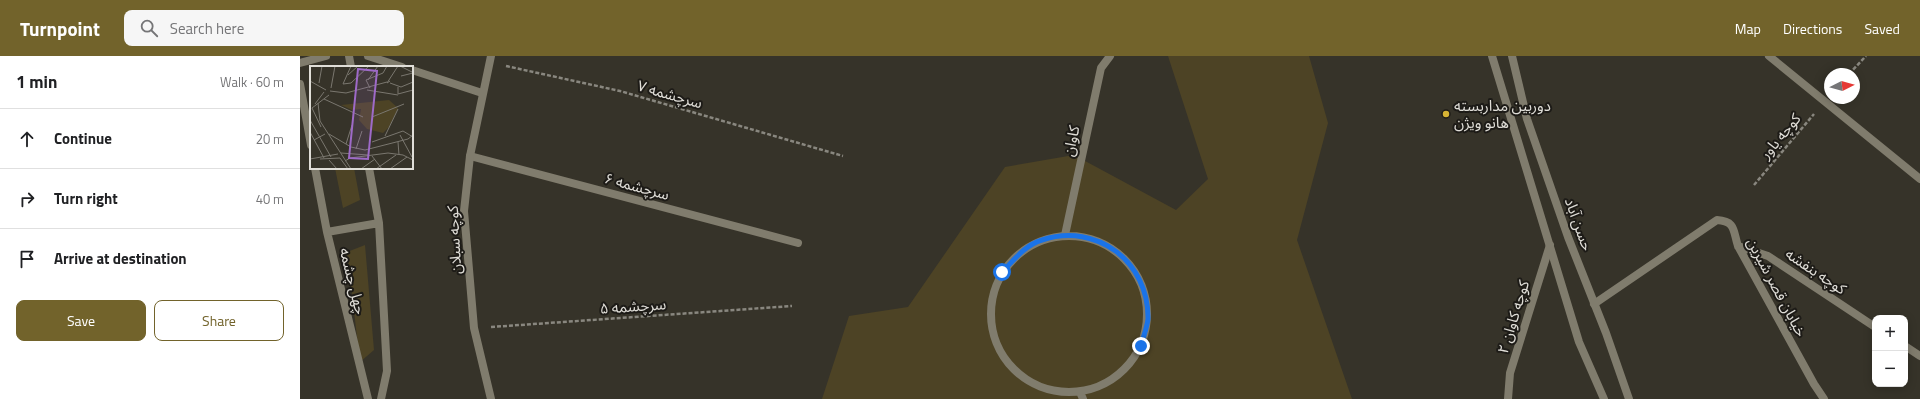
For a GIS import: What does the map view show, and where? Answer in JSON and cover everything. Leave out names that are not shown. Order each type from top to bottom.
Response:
[{"type":"street","points":[[300,63],[326,56]]},
{"type":"street","points":[[349,56],[351,66]]},
{"type":"street","points":[[368,56],[399,66]]},
{"type":"street","name":"کاوان","points":[[1065,235],[1101,68],[1110,56]]},
{"type":"street","points":[[1492,56],[1579,342],[1604,399]]},
{"type":"street","name":"حسن آباد","points":[[1512,56],[1527,119],[1568,237],[1629,399]]},
{"type":"street","points":[[1769,56],[1824,102]]},
{"type":"street","name":"کوچه سبلان","points":[[489,59],[470,156],[464,211],[474,328],[491,399]]},
{"type":"street","points":[[413,70],[482,93]]},
{"type":"street","points":[[300,84],[310,139]]},
{"type":"street","points":[[1826,104],[1920,179]]},
{"type":"street","name":"سرچشمه ۶","points":[[470,156],[798,243]]},
{"type":"street","name":"چهل چشمه","points":[[315,169],[327,232],[368,399]]},
{"type":"street","points":[[369,169],[379,223],[388,371],[381,399]]},
{"type":"street","name":"خیابان قصر شیرین","points":[[1594,304],[1717,220],[1727,220],[1731,224],[1738,246],[1814,384],[1824,399]]},
{"type":"street","points":[[327,232],[379,223]]},
{"type":"street","points":[[1065,235],[1092,238],[1116,250],[1134,269],[1145,293],[1148,320],[1141,346],[1126,368],[1105,384],[1082,395],[1055,391],[1031,383],[1011,367],[998,345],[991,321],[993,296],[1002,272],[1019,253],[1041,240],[1065,235]]},
{"type":"street","name":"کوچه کاوان ۲","points":[[1508,399],[1510,373],[1550,245]]},
{"type":"street","name":"کوچه بنفشه","points":[[1738,246],[1768,256],[1872,325]]},
{"type":"street","points":[[1908,348],[1920,356]]},
{"type":"path","points":[[1855,68],[1866,56]]},
{"type":"path","name":"سرچشمه ۷","points":[[489,59],[620,91],[843,156]]},
{"type":"path","name":"کوچه یاور","points":[[1754,185],[1824,102]]},
{"type":"path","name":"سرچشمه ۵","points":[[474,328],[792,306]]},
{"type":"shaded area","points":[[1168,56],[1309,56],[1328,123],[1297,240],[1352,399],[822,399],[849,316],[908,307],[1005,167],[1074,155],[1176,210],[1208,179]]},
{"type":"shaded area","points":[[335,169],[354,169],[360,200],[343,208]]},
{"type":"shaded area","points":[[365,245],[374,350],[360,362],[347,252]]},
{"type":"place","name":"دوربین مداربسته هانو ویژن","points":[[1446,114]]},
{"type":"route","points":[[1002,272],[1019,253],[1041,240],[1065,235],[1092,238],[1116,250],[1134,269],[1145,293],[1148,320],[1141,346]]}]
